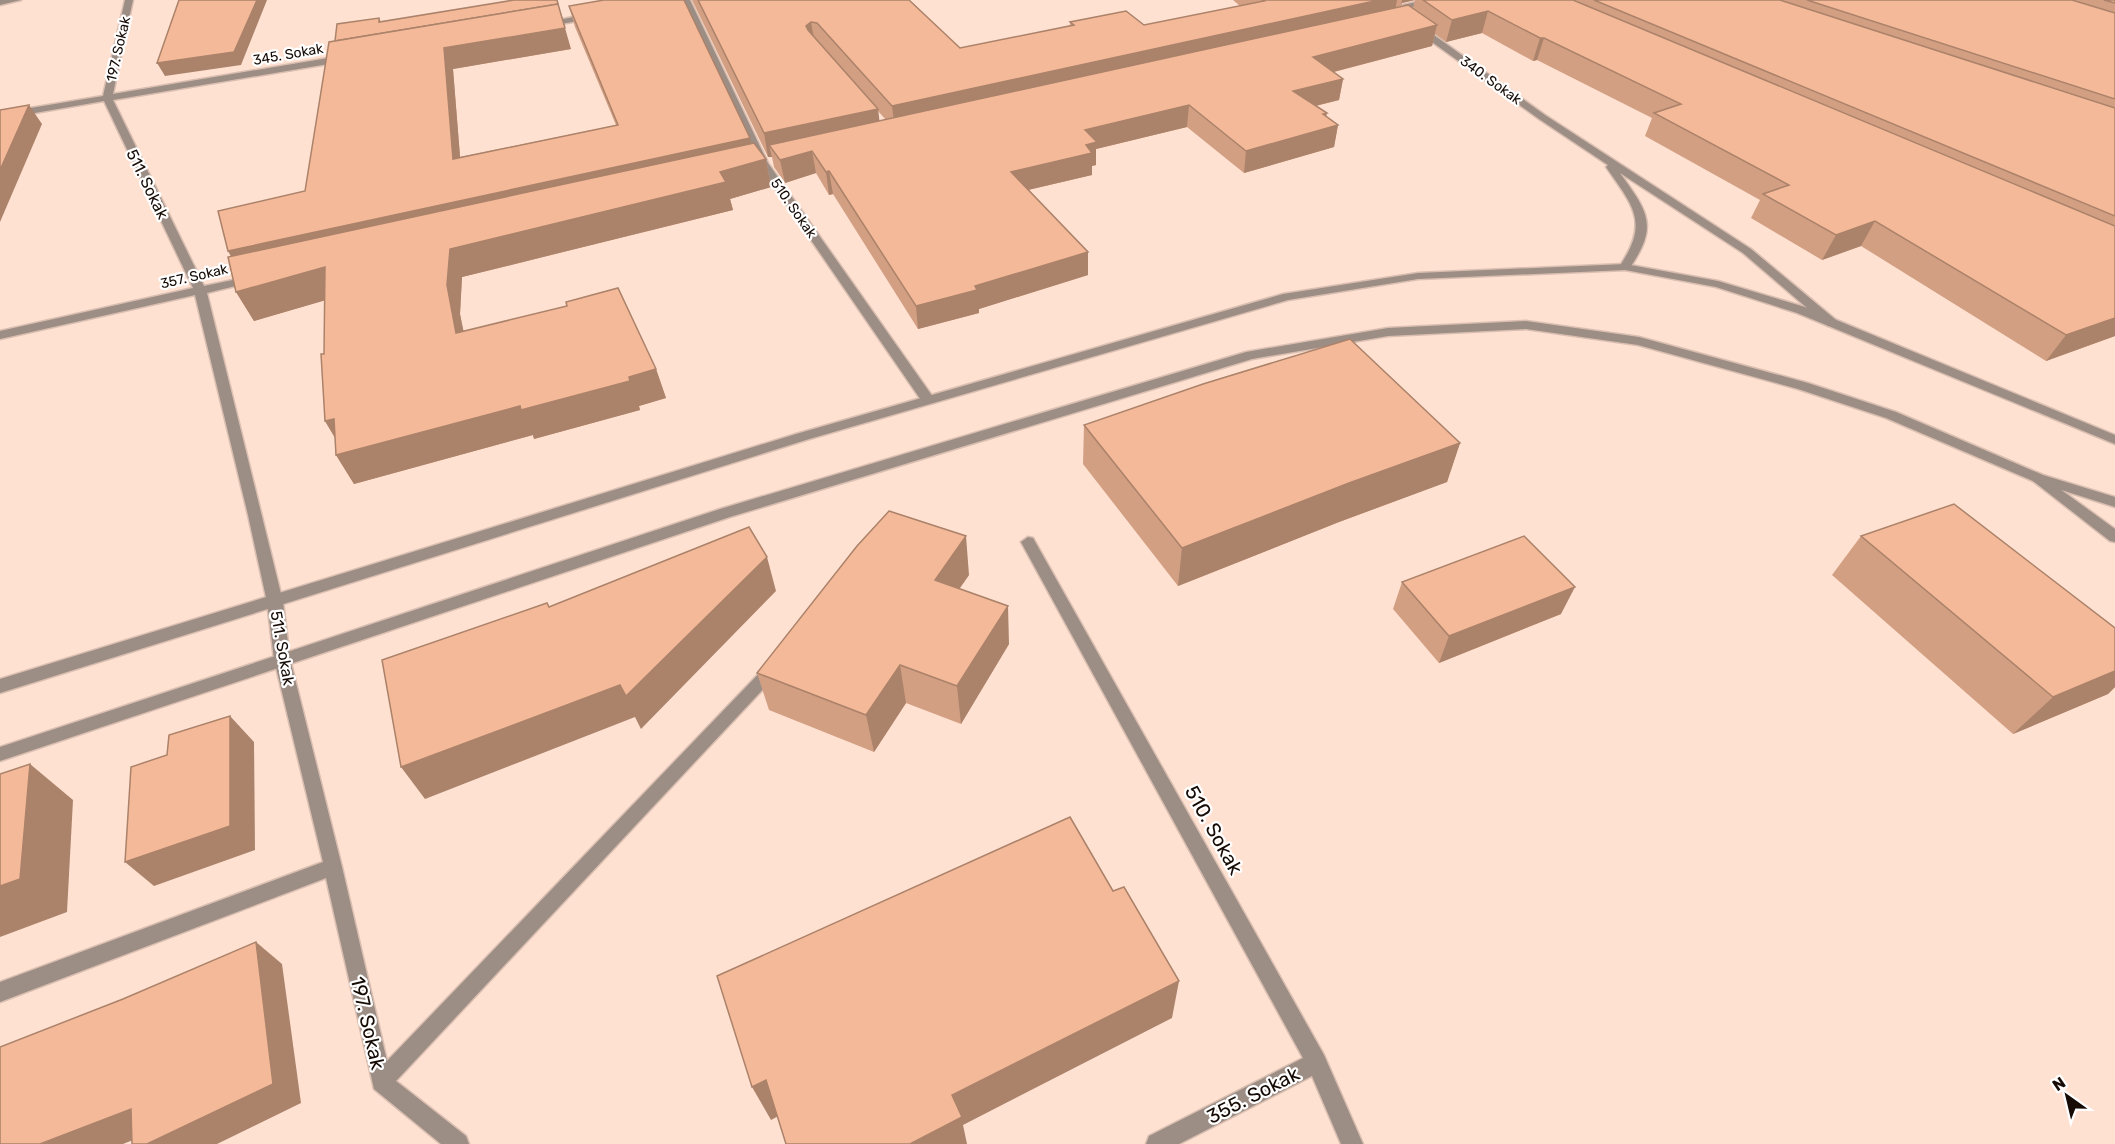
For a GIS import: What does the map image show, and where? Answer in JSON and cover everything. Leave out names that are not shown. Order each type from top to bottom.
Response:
[{"type":"street","points":[[0,2],[17,0]]},
{"type":"street","name":"197. Sokak","points":[[107,98],[129,0]]},
{"type":"street","points":[[651,6],[686,0]]},
{"type":"street","name":"510. Sokak","points":[[686,0],[763,164],[928,400]]},
{"type":"street","points":[[1396,18],[1407,20],[1406,7],[1436,0]]},
{"type":"street","points":[[532,26],[603,14]]},
{"type":"street","name":"340. Sokak","points":[[1407,20],[1606,160],[1747,251],[1832,323]]},
{"type":"street","name":"345. Sokak","points":[[0,116],[355,56]]},
{"type":"street","name":"511. Sokak","points":[[107,98],[200,290],[275,602],[282,658],[333,867]]},
{"type":"street","points":[[1606,160],[1637,205],[1642,218],[1638,250],[1624,267]]},
{"type":"street","points":[[0,686],[801,437],[928,400],[1287,297],[1418,276],[1624,267],[1718,284],[1801,310],[2115,440]]},
{"type":"street","name":"357. Sokak","points":[[0,335],[269,275]]},
{"type":"street","points":[[0,754],[282,658],[725,513],[1250,355],[1388,332],[1526,325],[1639,341],[1803,386],[1891,415],[2038,478],[2115,502]]},
{"type":"street","points":[[2038,478],[2115,537]]},
{"type":"street","name":"510. Sokak","points":[[1028,542],[1317,1062],[1352,1144]]},
{"type":"street","points":[[381,1082],[789,653]]},
{"type":"street","points":[[0,992],[333,867]]},
{"type":"street","name":"197. Sokak","points":[[333,867],[381,1082],[458,1144]]},
{"type":"street","name":"355. Sokak","points":[[1157,1144],[1317,1062]]},
{"type":"building","points":[[179,0],[257,0],[234,52],[157,63]]},
{"type":"building","points":[[514,0],[557,0],[558,4],[335,41],[337,24],[379,18],[379,22]]},
{"type":"building","points":[[604,0],[684,0],[750,138],[228,251],[218,211],[305,191],[329,42],[558,4],[565,28],[444,48],[453,159],[618,125],[569,6]]},
{"type":"building","points":[[698,0],[909,0],[960,48],[1074,25],[1070,22],[1126,11],[1144,25],[1264,1],[1262,0],[1379,0],[892,106],[817,23],[811,22],[806,26],[808,30],[878,109],[764,133]]},
{"type":"building","points":[[1423,0],[1573,0],[2115,226],[2115,318],[2066,335],[1875,221],[1836,235],[1763,194],[1789,185],[1654,113],[1681,104],[1488,11],[1452,20]]},
{"type":"building","points":[[1594,0],[1780,0],[2115,108],[2115,216]]},
{"type":"building","points":[[1807,0],[2072,0],[2115,13],[2115,99]]},
{"type":"building","points":[[1408,5],[1437,25],[1313,57],[1343,79],[1293,91],[1327,113],[1323,114],[1338,125],[1246,151],[1189,105],[1085,130],[1097,142],[1086,145],[1092,153],[1011,172],[1088,252],[975,286],[977,290],[916,306],[829,171],[826,172],[812,151],[780,160],[769,145]]},
{"type":"building","points":[[29,105],[0,170],[0,110]]},
{"type":"building","points":[[754,143],[766,159],[720,172],[726,182],[450,249],[447,285],[456,333],[567,306],[566,302],[618,288],[656,369],[629,377],[630,381],[521,410],[520,406],[336,455],[334,419],[325,421],[321,354],[324,354],[325,267],[236,292],[228,257]]},
{"type":"building","points":[[1350,339],[1460,443],[1349,483],[1182,548],[1084,425],[1203,384]]},
{"type":"building","points":[[1954,504],[2115,628],[2115,671],[2053,697],[1861,536]]},
{"type":"building","points":[[889,511],[966,536],[935,580],[1008,606],[957,686],[900,665],[866,715],[757,673],[857,546]]},
{"type":"building","points":[[749,527],[767,557],[626,696],[620,685],[401,767],[382,660],[547,603],[549,607]]},
{"type":"building","points":[[1524,536],[1575,587],[1449,636],[1402,582]]},
{"type":"building","points":[[230,716],[230,826],[125,862],[131,767],[167,755],[169,735]]},
{"type":"building","points":[[30,764],[20,879],[0,886],[0,774]]},
{"type":"building","points":[[1070,817],[1113,891],[1124,887],[1179,981],[952,1095],[962,1117],[910,1144],[786,1144],[766,1080],[752,1087],[717,976]]},
{"type":"building","points":[[256,942],[273,1084],[147,1144],[132,1144],[131,1109],[40,1144],[0,1144],[0,1047],[123,999]]}]
